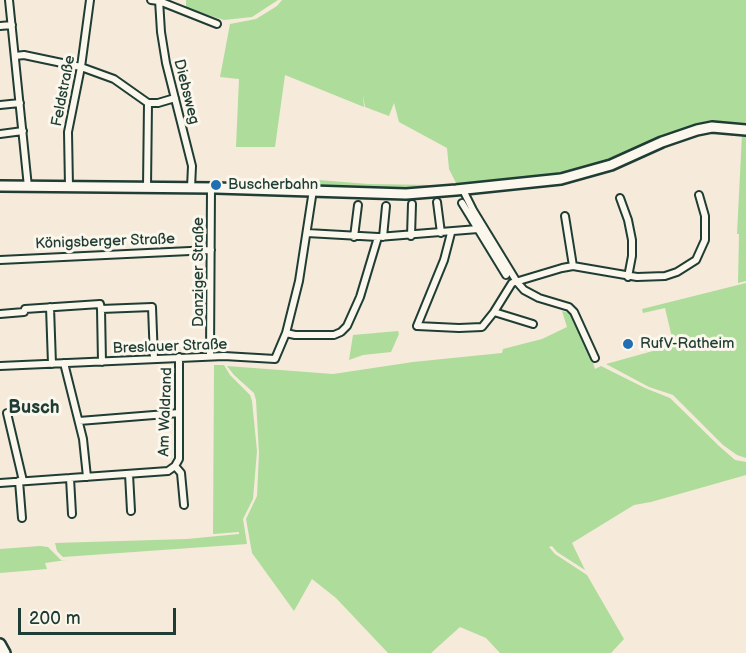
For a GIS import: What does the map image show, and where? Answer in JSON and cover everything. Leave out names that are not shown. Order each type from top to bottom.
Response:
[{"type":"main road","points":[[0,186],[313,190],[406,194],[464,190],[539,183],[584,174],[697,130],[712,128],[746,130]]},
{"type":"main road","points":[[0,644],[5,653]]},
{"type":"street","points":[[9,0],[28,187]]},
{"type":"street","name":"Feldstraße","points":[[69,187],[68,132],[81,67],[90,0]]},
{"type":"street","points":[[151,0],[217,24]]},
{"type":"street","name":"Diebsweg","points":[[159,1],[161,32],[192,166],[191,188]]},
{"type":"street","points":[[0,26],[12,26]]},
{"type":"street","points":[[15,56],[24,55],[81,67],[114,79],[148,103],[159,103],[175,98]]},
{"type":"street","points":[[147,187],[148,103]]},
{"type":"street","points":[[0,105],[20,104]]},
{"type":"street","points":[[0,134],[23,131]]},
{"type":"street","name":"Danziger Straße","points":[[210,356],[211,188]]},
{"type":"street","name":"Breslauer Straße","points":[[0,366],[210,356],[275,359],[286,333],[299,281],[313,190]]},
{"type":"street","points":[[464,190],[473,210],[524,290],[539,298],[569,307],[574,312],[595,358]]},
{"type":"street","points":[[451,233],[444,260],[417,326],[482,327],[512,283],[549,270],[573,266],[628,277],[665,276],[677,272],[696,260],[705,240],[707,230],[699,195]]},
{"type":"street","points":[[620,198],[632,240],[628,277]]},
{"type":"street","points":[[437,202],[441,233]]},
{"type":"street","points":[[462,203],[506,275]]},
{"type":"street","points":[[411,236],[412,204]]},
{"type":"street","points":[[354,237],[358,205]]},
{"type":"street","points":[[286,333],[333,335],[341,332],[347,326],[360,297],[380,237],[386,206]]},
{"type":"street","points":[[565,216],[573,266]]},
{"type":"street","points":[[308,233],[380,237],[478,230]]},
{"type":"street","name":"Königsberger Straße","points":[[0,260],[211,250]]},
{"type":"street","points":[[0,314],[24,312],[25,309],[100,304],[102,362]]},
{"type":"street","points":[[50,307],[52,364]]},
{"type":"street","points":[[101,309],[152,307],[154,359]]},
{"type":"street","points":[[494,312],[533,324]]},
{"type":"street","name":"Am Waldrand","points":[[0,483],[168,471],[179,459],[179,357]]},
{"type":"street","points":[[64,363],[83,439],[87,477]]},
{"type":"street","points":[[7,413],[21,481],[22,518]]},
{"type":"street","points":[[79,420],[179,413]]},
{"type":"street","name":"Am Waldrand","points":[[175,466],[181,474],[184,505]]},
{"type":"street","points":[[129,474],[131,511]]},
{"type":"street","points":[[70,478],[72,514]]},
{"type":"green space","points":[[186,0],[278,0],[252,17],[224,20],[186,8]]},
{"type":"green space","points":[[282,0],[746,0],[746,126],[723,124],[627,153],[578,172],[538,179],[458,187],[449,169],[447,148],[399,122],[394,103],[389,116],[365,107],[363,95],[364,107],[285,75],[275,147],[236,147],[239,79],[220,77],[230,24],[256,19],[277,6]]},
{"type":"green space","points":[[742,134],[746,135],[746,281],[738,283],[739,234],[737,234]]},
{"type":"green space","points":[[308,181],[436,187],[415,191],[303,185]]},
{"type":"green space","points":[[746,283],[746,458],[737,455],[723,445],[673,395],[649,387],[606,364],[653,351],[652,348],[673,342],[665,308],[643,313],[642,309]]},
{"type":"green space","points":[[562,311],[569,313],[576,321],[595,369],[601,366],[670,398],[735,460],[746,462],[746,475],[634,505],[572,543],[585,570],[557,552],[552,546],[549,547],[555,554],[587,575],[624,639],[611,653],[500,653],[486,638],[460,627],[431,653],[388,653],[336,598],[312,579],[294,611],[252,553],[246,519],[257,496],[259,453],[256,400],[254,393],[227,366],[333,374],[413,362],[502,353],[503,349],[542,339],[567,327]]},
{"type":"green space","points":[[398,331],[399,334],[391,352],[363,355],[349,360],[353,335]]},
{"type":"green space","points":[[214,365],[224,365],[230,375],[250,395],[252,401],[257,451],[253,499],[243,519],[247,544],[63,557],[57,551],[55,543],[187,539],[239,534],[239,532],[213,534]]},
{"type":"green space","points":[[48,547],[62,561],[45,563],[47,569],[0,573],[0,549]]},
{"type":"place","name":"Buscherbahn","points":[[216,185]]},
{"type":"place","name":"RufV-Ratheim","points":[[628,344]]},
{"type":"district","name":"Busch","points":[[34,408]]}]
